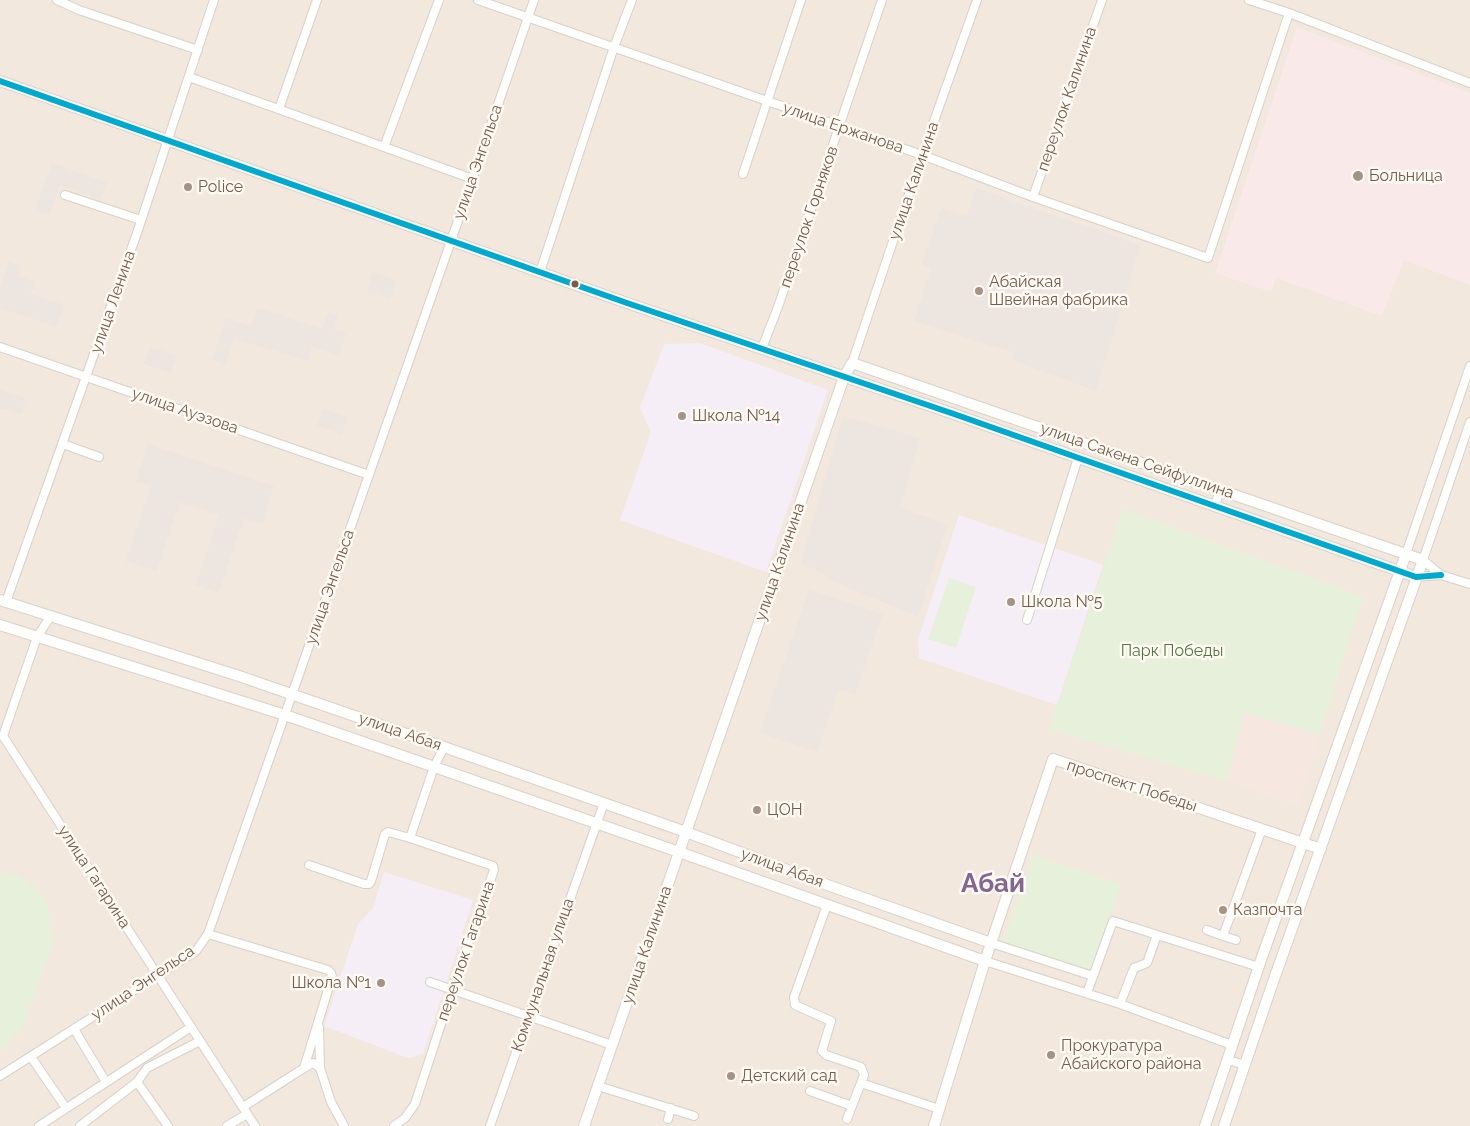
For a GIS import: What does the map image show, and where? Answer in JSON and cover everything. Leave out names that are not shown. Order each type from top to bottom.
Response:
[{"type":"street","points":[[57,0],[198,50]]},
{"type":"street","points":[[76,8],[78,0]]},
{"type":"street","name":"улица Ленина","points":[[3,601],[87,377],[214,0]]},
{"type":"street","points":[[279,109],[317,0]]},
{"type":"street","points":[[384,147],[439,0]]},
{"type":"street","name":"улица Ержанова","points":[[478,0],[922,155],[1033,197],[1208,258],[1289,13]]},
{"type":"street","name":"улица Энгельса","points":[[0,1076],[196,951],[208,934],[534,0]]},
{"type":"street","points":[[540,272],[614,47],[632,0]]},
{"type":"street","points":[[743,174],[801,0]]},
{"type":"street","name":"переулок Горняков","points":[[762,348],[778,307],[882,0]]},
{"type":"street","name":"улица Калинина","points":[[584,1126],[977,0]]},
{"type":"street","name":"переулок Калинина","points":[[1033,197],[1102,0]]},
{"type":"street","points":[[1249,0],[1289,13],[1470,83]]},
{"type":"street","points":[[189,77],[473,179]]},
{"type":"street","name":"улица Сакена Сейфуллина","points":[[0,81],[627,304],[954,414],[1416,577]]},
{"type":"street","points":[[64,195],[141,220]]},
{"type":"street","name":"улица Ауэзова","points":[[0,347],[369,476]]},
{"type":"street","name":"улица Сакена Сейфуллина","points":[[852,362],[1423,560]]},
{"type":"street","points":[[1205,1126],[1257,972],[1406,554],[1470,366]]},
{"type":"street","points":[[1224,1126],[1470,422]]},
{"type":"street","points":[[63,444],[99,457]]},
{"type":"street","points":[[1027,620],[1078,458]]},
{"type":"street","points":[[1215,505],[1220,490]]},
{"type":"street","points":[[1423,560],[1441,575]]},
{"type":"street","points":[[1416,577],[1441,575],[1470,584]]},
{"type":"street","name":"улица Абая","points":[[0,625],[285,715],[826,905],[833,887],[686,832],[444,747],[292,695],[3,601]]},
{"type":"street","name":"улица Гагарина","points":[[50,617],[37,637],[3,736],[255,1126]]},
{"type":"street","points":[[309,865],[364,884],[369,884],[386,833],[410,838],[434,767],[444,747]]},
{"type":"street","name":"проспект Победы","points":[[934,1126],[985,961],[1053,759],[1321,849]]},
{"type":"street","name":"Коммунальная улица","points":[[490,1126],[604,804]]},
{"type":"street","points":[[1223,936],[1262,829]]},
{"type":"street","name":"переулок Гагарина","points":[[394,1126],[405,1118],[415,1104],[494,868],[410,838]]},
{"type":"street","points":[[833,887],[991,943],[1093,976]]},
{"type":"street","points":[[847,1119],[864,1075],[861,1067],[826,1055],[822,1051],[831,1021],[795,1005],[794,1001],[794,996],[826,905],[985,961],[1120,1004],[1232,1045]]},
{"type":"street","points":[[1087,993],[1113,921],[1257,972],[1269,977],[1273,982]]},
{"type":"street","points":[[1207,930],[1236,940]]},
{"type":"street","points":[[208,934],[328,970],[331,973],[332,977],[304,1068]]},
{"type":"street","points":[[1120,1004],[1134,968],[1147,963],[1157,935]]},
{"type":"street","points":[[430,982],[612,1045]]},
{"type":"street","points":[[319,1021],[320,1068],[331,1102],[344,1126]]},
{"type":"street","points":[[39,1126],[191,1027]]},
{"type":"street","points":[[74,1029],[106,1082]]},
{"type":"street","points":[[80,1126],[137,1082],[147,1068],[200,1041]]},
{"type":"street","points":[[31,1057],[66,1108]]},
{"type":"street","points":[[1228,1060],[1245,1065]]},
{"type":"street","points":[[227,1126],[245,1110],[304,1068],[313,1063],[320,1068]]},
{"type":"street","points":[[137,1082],[168,1126]]},
{"type":"street","points":[[861,1083],[939,1109]]},
{"type":"street","points":[[598,1086],[694,1116]]},
{"type":"street","points":[[810,1091],[852,1106]]},
{"type":"street","points":[[668,1119],[671,1108]]},
{"type":"shaded area","name":"Абай","points":[[0,0],[1470,0],[1470,1126],[0,1126]]},
{"type":"shaded area","name":"Больница","points":[[1297,27],[1470,93],[1470,285],[1404,260],[1382,316],[1276,278],[1271,292],[1215,273]]},
{"type":"shaded area","points":[[52,163],[107,182],[100,199],[60,185],[49,215],[35,210]]},
{"type":"shaded area","points":[[976,188],[1140,245],[1096,391],[1012,360],[1014,353],[914,321],[931,268],[922,264],[941,208],[967,216]]},
{"type":"shaded area","points":[[9,261],[21,266],[18,276],[35,282],[31,294],[64,305],[56,327],[0,308],[0,288]]},
{"type":"shaded area","points":[[373,272],[396,280],[390,299],[367,291]]},
{"type":"shaded area","points":[[258,308],[322,329],[328,312],[338,315],[334,329],[346,333],[339,356],[312,347],[307,361],[234,338],[225,365],[212,360],[226,318],[251,326]]},
{"type":"shaded area","points":[[700,343],[828,390],[766,572],[620,520],[651,432],[640,408],[664,344]]},
{"type":"shaded area","points":[[150,347],[177,356],[171,373],[144,364]]},
{"type":"shaded area","points":[[0,390],[26,398],[21,414],[0,408]]},
{"type":"shaded area","points":[[323,409],[347,417],[342,434],[317,426]]},
{"type":"shaded area","points":[[843,416],[920,438],[900,507],[947,525],[918,617],[831,580],[821,572],[801,563]]},
{"type":"shaded area","points":[[148,444],[274,486],[262,524],[244,518],[219,593],[196,585],[219,515],[180,502],[157,571],[126,561],[151,486],[136,481]]},
{"type":"shaded area","name":"Школа №5","points":[[959,515],[1103,565],[1057,705],[919,658],[918,640]]},
{"type":"shaded area","points":[[809,589],[883,614],[855,694],[839,689],[817,752],[760,733]]},
{"type":"shaded area","points":[[1244,712],[1319,735],[1299,806],[1227,781]]},
{"type":"shaded area","points":[[384,872],[473,900],[423,1054],[408,1058],[324,1026],[358,924],[373,908]]},
{"type":"green space","name":"Парк Победы","points":[[1123,509],[1364,597],[1319,735],[1244,712],[1227,781],[1049,729]]},
{"type":"green space","points":[[949,578],[976,587],[956,648],[928,639]]},
{"type":"green space","points":[[1032,855],[1122,884],[1091,972],[1003,941]]},
{"type":"green space","points":[[0,873],[16,874],[35,885],[48,903],[50,935],[55,938],[20,1034],[16,1033],[5,1048],[0,1051]]},
{"type":"transit line","points":[[0,81],[627,303],[954,414],[1416,577],[1441,575]]},
{"type":"place","name":"Больница","points":[[1358,176]]},
{"type":"place","name":"Police","points":[[188,187]]},
{"type":"place","name":"Абайская Швейная фабрика","points":[[979,291]]},
{"type":"place","name":"Школа №14","points":[[682,416]]},
{"type":"place","name":"Школа №5","points":[[1011,602]]},
{"type":"place","name":"ЦОН","points":[[757,810]]},
{"type":"place","name":"Казпочта","points":[[1223,910]]},
{"type":"place","name":"Школа №1","points":[[381,983]]},
{"type":"place","name":"Прокуратура Абайского района","points":[[1051,1055]]},
{"type":"place","name":"Детский сад","points":[[731,1076]]},
{"type":"district","name":"Абай","points":[[993,884]]}]
